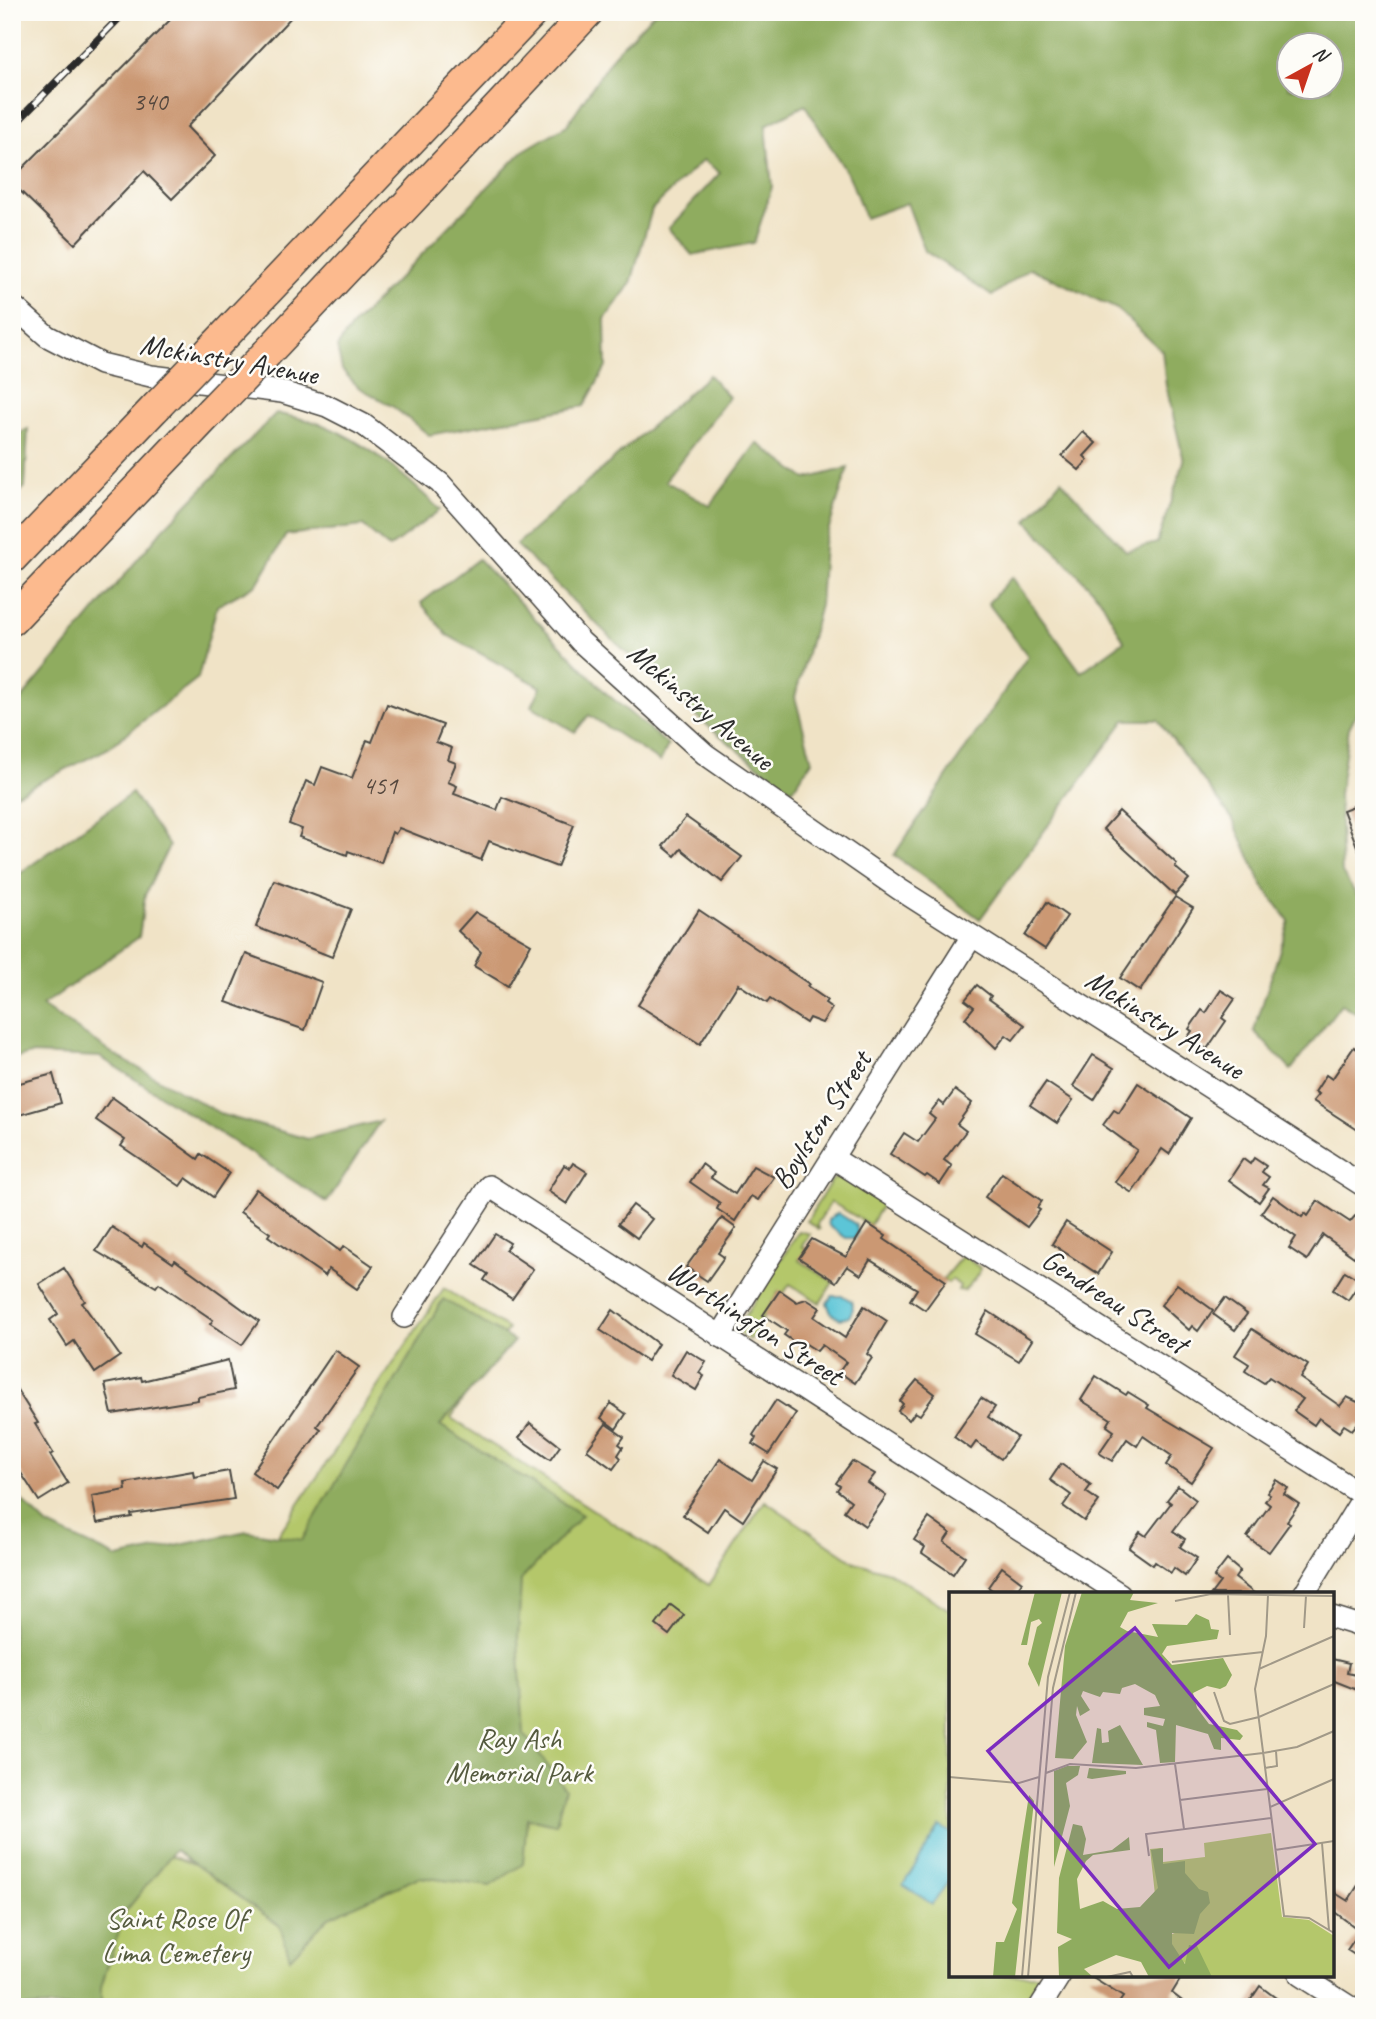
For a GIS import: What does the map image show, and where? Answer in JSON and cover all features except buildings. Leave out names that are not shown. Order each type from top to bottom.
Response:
[{"type":"highway","points":[[12,558],[533,12]]},
{"type":"highway","points":[[12,620],[588,12]]},
{"type":"street","name":"Mckinstry Avenue","points":[[20,312],[60,345],[101,365],[146,376],[282,392],[348,416],[379,435],[440,482],[581,642],[680,733],[775,805],[972,936],[1364,1186]]},
{"type":"street","name":"Boylston Street","points":[[720,1336],[972,936]]},
{"type":"street","name":"Gendreau Street","points":[[833,1158],[1364,1496]]},
{"type":"street","name":"Worthington Street","points":[[404,1317],[488,1186],[1117,1592]]},
{"type":"street","points":[[1305,1592],[1364,1496]]},
{"type":"street","points":[[1334,1619],[1364,1627]]},
{"type":"street","points":[[1040,2007],[1059,1977]]},
{"type":"street","points":[[1303,1977],[1350,2007]]},
{"type":"green space","points":[[655,12],[1355,12],[1364,19],[1364,698],[1349,728],[1339,794],[1342,873],[1364,906],[1364,1017],[1341,1004],[1291,1070],[1254,1031],[1289,921],[1263,886],[1233,820],[1158,720],[1125,720],[980,919],[894,855],[1028,656],[988,603],[1012,577],[1081,672],[1124,641],[1100,598],[1027,521],[1061,480],[1126,551],[1157,543],[1184,461],[1166,386],[1162,351],[1117,309],[1030,268],[992,296],[925,251],[907,203],[865,218],[850,178],[805,105],[766,125],[772,187],[754,243],[692,255],[669,228],[720,173],[703,160],[652,209],[631,283],[605,319],[606,367],[584,406],[429,435],[392,406],[358,387],[342,370],[337,347],[351,327],[523,151],[567,125],[615,53]]},
{"type":"green space","points":[[709,375],[729,397],[665,481],[710,506],[757,443],[806,479],[848,468],[824,544],[820,605],[795,697],[812,761],[792,790],[754,763],[683,704],[516,545]]},
{"type":"green space","points":[[276,413],[340,432],[400,473],[440,510],[389,548],[363,526],[286,535],[257,584],[217,606],[198,678],[107,749],[12,796],[12,712],[18,703],[163,529]]},
{"type":"green space","points":[[28,429],[25,487],[12,500],[12,437]]},
{"type":"green space","points":[[478,559],[606,693],[668,745],[660,762],[589,715],[575,732],[532,706],[541,687],[447,635],[421,603]]},
{"type":"green space","points":[[132,793],[169,846],[145,895],[139,937],[42,1006],[115,1055],[223,1115],[308,1139],[380,1121],[327,1202],[100,1057],[31,1054],[12,1059],[12,879]]},
{"type":"green space","points":[[838,1177],[883,1203],[870,1225],[831,1202],[817,1224],[820,1230],[807,1221],[831,1181]]},
{"type":"green space","points":[[799,1231],[810,1234],[802,1246],[806,1249],[799,1260],[833,1282],[820,1303],[790,1284],[784,1293],[779,1291],[750,1340],[741,1334],[739,1326]]},
{"type":"green space","points":[[963,1255],[980,1268],[979,1274],[964,1291],[958,1290],[960,1286],[952,1279],[948,1283],[943,1279]]},
{"type":"green space","name":"Ray Ash Memorial Park","points":[[444,1288],[508,1329],[451,1418],[709,1585],[765,1501],[855,1562],[889,1572],[949,1610],[949,1977],[1040,1977],[1020,2007],[92,2007],[85,1944],[152,1850],[270,1889],[115,1778]]},
{"type":"green space","points":[[443,1299],[514,1341],[440,1425],[582,1515],[521,1580],[518,1638],[524,1734],[565,1789],[556,1824],[527,1818],[523,1864],[490,1886],[419,1877],[329,1917],[290,1958],[280,1926],[175,1850],[125,1912],[101,1987],[101,2007],[12,2007],[12,1491],[48,1526],[118,1558],[247,1531],[302,1540]]},
{"type":"water","points":[[838,1213],[855,1224],[858,1232],[855,1238],[846,1238],[829,1226],[828,1220]]},
{"type":"water","points":[[832,1296],[843,1296],[851,1301],[853,1309],[849,1317],[840,1319],[832,1314],[827,1303]]},
{"type":"water","points":[[940,1826],[949,1832],[949,1881],[932,1904],[903,1885]]},
{"type":"railway","points":[[12,127],[125,12]]},
{"type":"park label","name":"Saint Rose Of Lima Cemetery","points":[[176,1935]]}]
